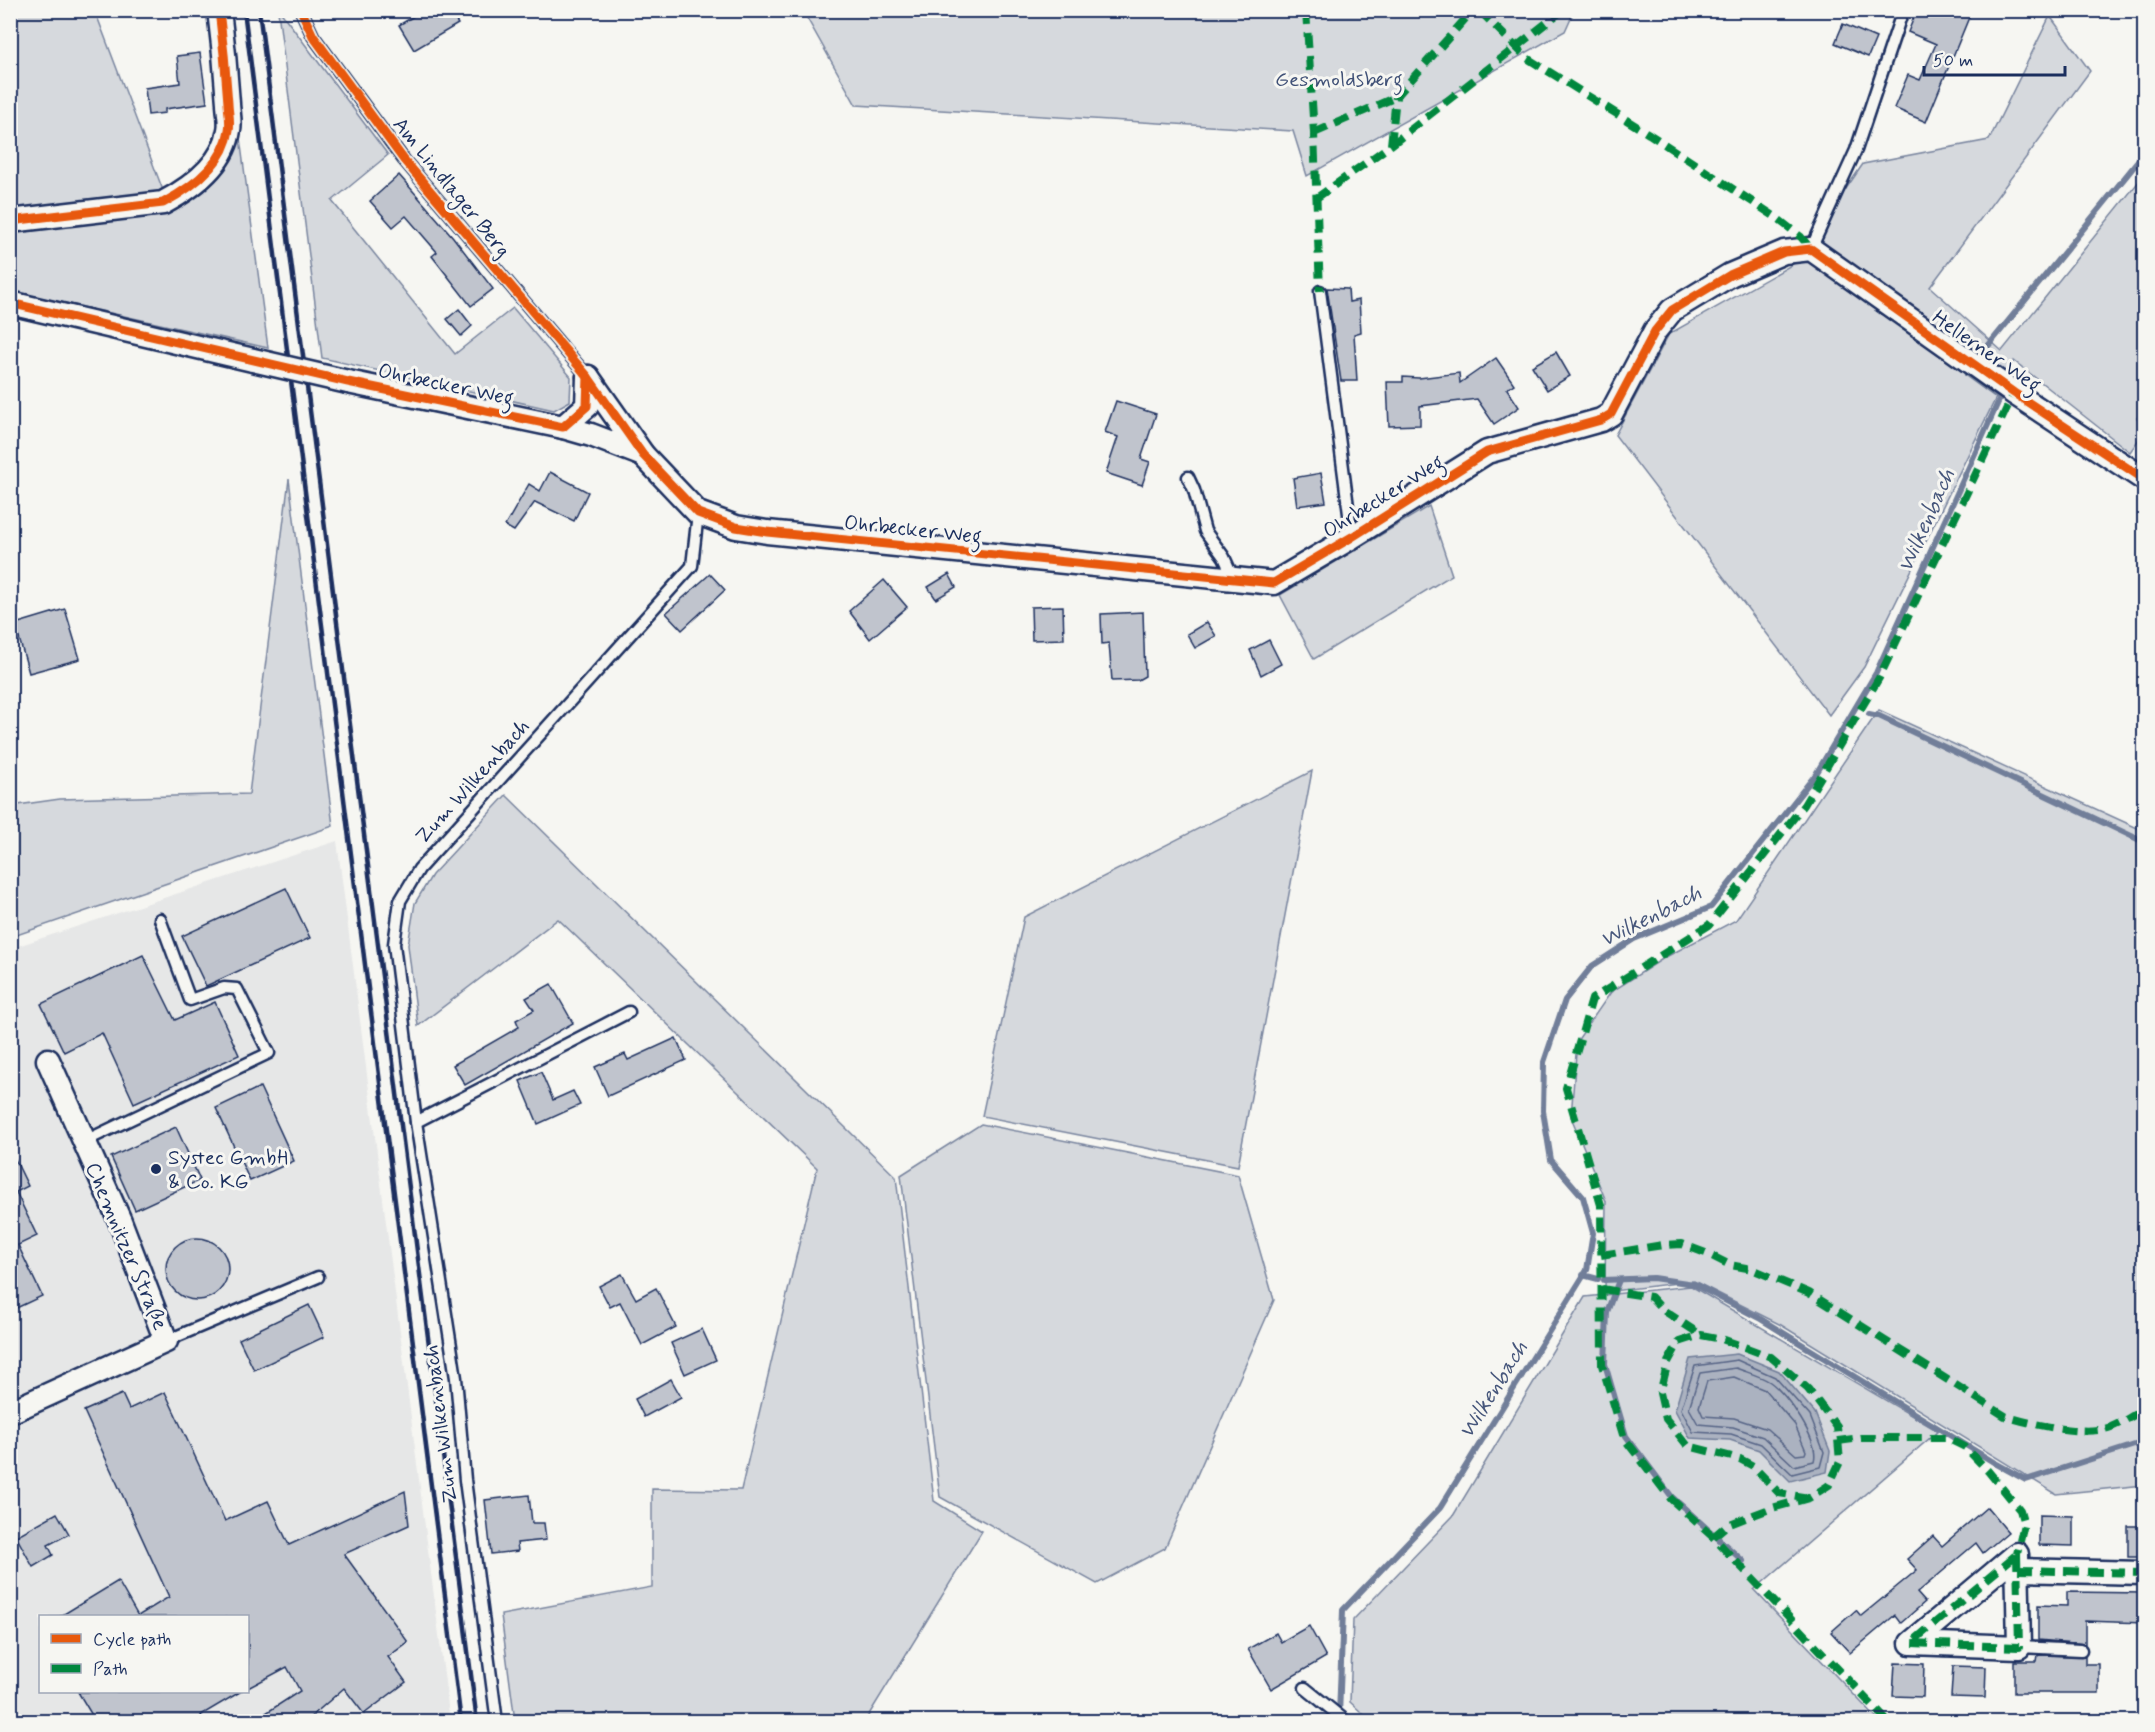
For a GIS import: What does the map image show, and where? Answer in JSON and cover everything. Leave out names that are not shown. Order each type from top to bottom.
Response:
[{"type":"street","points":[[10,221],[163,204],[207,173],[219,156],[230,130],[219,10]]},
{"type":"street","name":"Ohrbecker Weg","points":[[588,377],[643,455],[698,513],[736,527],[1274,583],[1487,452],[1601,420],[1611,414],[1655,331],[1672,310],[1730,275],[1784,252],[1811,249]]},
{"type":"street","name":"Hellerner Weg","points":[[1811,249],[2014,393],[2145,479]]},
{"type":"street","name":"Ohrbecker Weg","points":[[10,303],[348,382],[563,428],[591,435],[643,455]]},
{"type":"street","points":[[563,428],[587,406],[588,377]]},
{"type":"street","name":"Chemnitzer Straße","points":[[10,1412],[166,1341],[120,1221],[83,1143],[48,1060]]},
{"type":"street","points":[[2017,1554],[2018,1570],[2019,1647],[1911,1643],[2017,1554]]},
{"type":"street","points":[[2018,1570],[2145,1573]]},
{"type":"lane","name":"Am Lindlager Berg","points":[[301,10],[313,36],[404,160],[588,377]]},
{"type":"lane","points":[[1811,249],[1856,150],[1903,10]]},
{"type":"lane","name":"Ohrbecker Weg","points":[[1320,291],[1352,537]]},
{"type":"lane","points":[[1188,477],[1194,490],[1205,531],[1224,557],[1234,579]]},
{"type":"lane","name":"Zum Wilkenbach","points":[[497,1722],[465,1480],[456,1378],[416,1122],[394,944],[400,901],[418,869],[692,566],[698,513]]},
{"type":"lane","points":[[83,1143],[269,1053],[237,989],[224,988],[190,1000],[159,919]]},
{"type":"lane","points":[[416,1122],[629,1012]]},
{"type":"lane","points":[[166,1341],[318,1277]]},
{"type":"lane","points":[[2019,1647],[2081,1650]]},
{"type":"lane","points":[[1305,1688],[1347,1722]]},
{"type":"shaded area","points":[[337,841],[450,1721],[11,1721],[10,951],[18,946]]},
{"type":"green space","points":[[10,11],[95,11],[164,193],[11,211]]},
{"type":"green space","points":[[278,11],[388,155],[332,201],[455,354],[513,308],[571,377],[570,401],[554,410],[322,358]]},
{"type":"green space","name":"Gesmoldsberg","points":[[803,11],[1574,11],[1565,31],[1307,176],[1293,131],[856,105]]},
{"type":"green space","points":[[2050,16],[2090,71],[1930,287],[2002,351],[2144,175],[2144,407],[2137,418],[2144,425],[2144,432],[2130,452],[2014,361],[1864,667],[1829,715],[1615,435],[1669,334],[1795,263],[1863,164],[1989,140]]},
{"type":"green space","points":[[240,138],[268,348],[11,291],[11,229],[165,211],[216,180]]},
{"type":"green space","points":[[289,479],[333,826],[11,937],[11,806],[60,799],[249,794]]},
{"type":"green space","points":[[1429,506],[1452,575],[1314,659],[1280,595]]},
{"type":"green space","points":[[1879,710],[2144,831],[2144,1485],[2056,1494],[1781,1325],[1694,1281],[1605,1292],[1606,1201],[1571,1117],[1577,1041],[1611,992],[1664,958],[1736,920]]},
{"type":"green space","points":[[1312,771],[1238,1166],[982,1116],[1024,917]]},
{"type":"green space","points":[[506,795],[896,1177],[934,1501],[982,1531],[865,1721],[515,1721],[501,1615],[652,1587],[652,1489],[741,1490],[817,1168],[558,919],[418,1026],[408,945],[415,903],[432,875]]},
{"type":"green space","points":[[981,1124],[1238,1175],[1274,1300],[1165,1548],[1097,1584],[940,1497],[901,1175]]},
{"type":"green space","points":[[1691,1286],[1938,1431],[1754,1590],[1879,1721],[1372,1722],[1350,1702],[1353,1620],[1453,1516],[1585,1297]]},
{"type":"water","points":[[1737,1354],[1779,1371],[1815,1413],[1830,1451],[1827,1472],[1790,1481],[1759,1450],[1730,1440],[1690,1438],[1675,1410],[1690,1359]]},
{"type":"building","points":[[424,10],[449,10],[458,24],[414,50],[399,25]]},
{"type":"building","points":[[1917,10],[1972,10],[1926,122],[1894,108],[1908,75],[1920,80],[1936,44],[1908,32]]},
{"type":"building","points":[[1843,24],[1876,38],[1868,57],[1835,43]]},
{"type":"building","points":[[200,53],[207,103],[165,109],[165,113],[148,115],[145,88],[180,83],[177,56]]},
{"type":"building","points":[[399,175],[453,237],[493,289],[471,306],[432,256],[437,252],[406,216],[393,227],[370,201]]},
{"type":"building","points":[[1327,288],[1348,289],[1349,302],[1359,300],[1361,332],[1354,334],[1357,381],[1341,381]]},
{"type":"building","points":[[459,309],[472,326],[461,336],[447,319]]},
{"type":"building","points":[[1556,352],[1570,376],[1547,390],[1532,366]]},
{"type":"building","points":[[1496,358],[1514,384],[1507,389],[1519,407],[1494,424],[1477,399],[1420,406],[1420,425],[1389,426],[1387,382],[1403,382],[1403,377],[1419,378],[1459,373],[1460,383]]},
{"type":"building","points":[[1116,401],[1156,414],[1141,459],[1150,462],[1142,485],[1106,473],[1118,437],[1105,432]]},
{"type":"building","points":[[550,472],[588,492],[574,521],[535,502],[514,531],[505,526],[529,484],[540,491]]},
{"type":"building","points":[[1321,473],[1326,502],[1297,506],[1293,478]]},
{"type":"building","points":[[710,574],[725,590],[682,630],[666,613]]},
{"type":"building","points":[[949,574],[956,587],[936,599],[928,587]]},
{"type":"building","points":[[884,580],[907,607],[870,639],[849,611]]},
{"type":"building","points":[[1063,606],[1064,639],[1032,640],[1031,607]]},
{"type":"building","points":[[65,609],[80,659],[29,673],[15,624]]},
{"type":"building","points":[[1143,612],[1145,676],[1138,680],[1112,681],[1109,643],[1102,644],[1101,614]]},
{"type":"building","points":[[1207,622],[1216,636],[1195,648],[1187,634]]},
{"type":"building","points":[[1269,640],[1281,664],[1261,675],[1250,650]]},
{"type":"building","points":[[286,888],[310,938],[206,986],[182,936]]},
{"type":"building","points":[[143,955],[175,1020],[215,1002],[239,1055],[134,1103],[102,1033],[64,1052],[41,1004]]},
{"type":"building","points":[[551,984],[573,1023],[465,1085],[453,1065],[519,1027],[516,1020],[534,1010],[526,998]]},
{"type":"building","points":[[676,1038],[686,1060],[608,1096],[595,1067],[625,1054],[628,1060]]},
{"type":"building","points":[[541,1072],[553,1100],[573,1091],[580,1105],[538,1124],[520,1081]]},
{"type":"building","points":[[260,1087],[294,1161],[250,1181],[216,1108]]},
{"type":"building","name":"Systec GmbH & Co. KG","points":[[176,1127],[200,1180],[135,1210],[111,1157]]},
{"type":"building","points":[[10,1149],[28,1186],[16,1192],[37,1236],[18,1245],[42,1296],[10,1311]]},
{"type":"building","points":[[191,1238],[203,1238],[219,1247],[226,1257],[228,1269],[226,1281],[219,1291],[203,1300],[191,1300],[180,1295],[171,1286],[166,1275],[166,1263],[171,1252],[180,1243]]},
{"type":"building","points":[[622,1274],[636,1299],[656,1288],[676,1327],[642,1345],[620,1302],[610,1307],[599,1286]]},
{"type":"building","points":[[309,1305],[324,1337],[254,1370],[239,1339]]},
{"type":"building","points":[[702,1329],[716,1360],[685,1374],[671,1343]]},
{"type":"building","points":[[671,1379],[681,1397],[644,1417],[635,1399]]},
{"type":"building","points":[[165,1392],[225,1521],[268,1501],[289,1545],[405,1491],[409,1525],[344,1554],[408,1642],[388,1657],[406,1682],[364,1714],[344,1688],[305,1722],[252,1722],[300,1691],[287,1667],[249,1687],[249,1615],[140,1615],[169,1597],[84,1411],[122,1394],[129,1409]]},
{"type":"building","points":[[529,1495],[532,1523],[544,1523],[546,1540],[517,1543],[518,1551],[491,1554],[485,1500]]},
{"type":"building","points":[[1987,1507],[2008,1532],[1983,1553],[1976,1543],[1917,1593],[1925,1602],[1901,1623],[1895,1615],[1850,1653],[1831,1632],[1856,1610],[1861,1616],[1917,1570],[1907,1559],[1933,1536],[1942,1546]]},
{"type":"building","points":[[57,1513],[69,1534],[48,1545],[53,1555],[33,1567],[16,1536]]},
{"type":"building","points":[[2039,1515],[2073,1516],[2073,1546],[2039,1545]]},
{"type":"building","points":[[2128,1526],[2145,1526],[2145,1557],[2128,1557]]},
{"type":"building","points":[[118,1581],[137,1615],[62,1615]]},
{"type":"building","points":[[2067,1592],[2145,1593],[2145,1623],[2085,1621],[2085,1644],[2038,1640],[2038,1605],[2067,1606]]},
{"type":"building","points":[[1309,1626],[1326,1657],[1271,1689],[1248,1649],[1276,1633],[1281,1642]]},
{"type":"building","points":[[2038,1655],[2085,1656],[2085,1664],[2099,1664],[2099,1693],[2014,1693],[2014,1661],[2037,1661]]},
{"type":"building","points":[[1895,1663],[1924,1664],[1923,1697],[1893,1696]]},
{"type":"building","points":[[1953,1666],[1986,1667],[1985,1698],[1951,1697]]},
{"type":"building","points":[[79,1693],[238,1693],[201,1715],[204,1722],[96,1722]]},
{"type":"waterway","name":"Wilkenbach","points":[[1984,351],[2144,154]]},
{"type":"waterway","name":"Wilkenbach","points":[[1339,1716],[1343,1610],[1440,1508],[1587,1270],[1593,1233],[1583,1197],[1551,1160],[1543,1111],[1544,1062],[1565,1000],[1592,966],[1634,939],[1711,907],[1816,774],[1876,673],[2000,398],[1967,374]]},
{"type":"waterway","points":[[1869,714],[1879,716],[2144,842]]},
{"type":"waterway","points":[[1583,1275],[1598,1279]]},
{"type":"waterway","points":[[1604,1280],[1653,1278],[1694,1284],[1759,1318],[2026,1480],[2144,1442]]},
{"type":"waterway","points":[[1619,1280],[1607,1312],[1605,1364],[1626,1436],[1672,1497],[1743,1561]]},
{"type":"railway","points":[[244,10],[461,1722]]},
{"type":"railway","points":[[259,10],[477,1722]]},
{"type":"marked path","points":[[1306,10],[1314,133],[1320,291]]},
{"type":"marked path","points":[[1391,145],[1396,97],[1473,10]]},
{"type":"marked path","points":[[1479,10],[1527,58],[1774,216],[1801,237],[1811,249]]},
{"type":"marked path","points":[[1315,199],[1391,145],[1563,10]]},
{"type":"marked path","points":[[1314,133],[1396,97]]},
{"type":"marked path","points":[[1888,1722],[1713,1537],[1671,1499],[1624,1438],[1602,1365],[1601,1205],[1566,1088],[1592,999],[1709,925],[1804,805],[1879,678],[2014,393]]},
{"type":"marked path","points":[[1601,1255],[1682,1244],[1730,1265],[1752,1269],[1809,1293],[2005,1416],[2043,1426],[2087,1431],[2111,1427],[2144,1409]]},
{"type":"marked path","points":[[1602,1289],[1651,1297],[1663,1310],[1701,1335]]},
{"type":"marked path","points":[[1713,1537],[1727,1525],[1772,1508],[1809,1498],[1829,1485],[1840,1462],[1837,1427],[1808,1389],[1771,1357],[1722,1339],[1701,1335],[1679,1342],[1668,1362],[1660,1393],[1666,1419],[1688,1446],[1740,1459],[1753,1466],[1779,1493],[1809,1498]]},
{"type":"marked path","points":[[1838,1441],[1861,1438],[1947,1438],[1965,1447],[2020,1510],[2024,1524],[2017,1554]]},
{"type":"marked path","points":[[2017,1554],[2019,1647],[1911,1643],[2017,1554]]},
{"type":"marked path","points":[[2018,1570],[2144,1573]]},
{"type":"cycle path","points":[[10,221],[163,203],[205,174],[221,154],[230,127],[219,10]]},
{"type":"cycle path","points":[[301,10],[313,36],[404,160],[588,377],[643,455],[698,513],[736,527],[1274,583],[1487,452],[1601,420],[1611,414],[1655,331],[1672,310],[1730,275],[1784,252],[1811,249],[2014,393],[2144,479]]},
{"type":"cycle path","points":[[10,303],[348,382],[563,427],[587,406],[588,377]]},
{"type":"place","name":"Systec GmbH & Co. KG","points":[[156,1169]]}]
